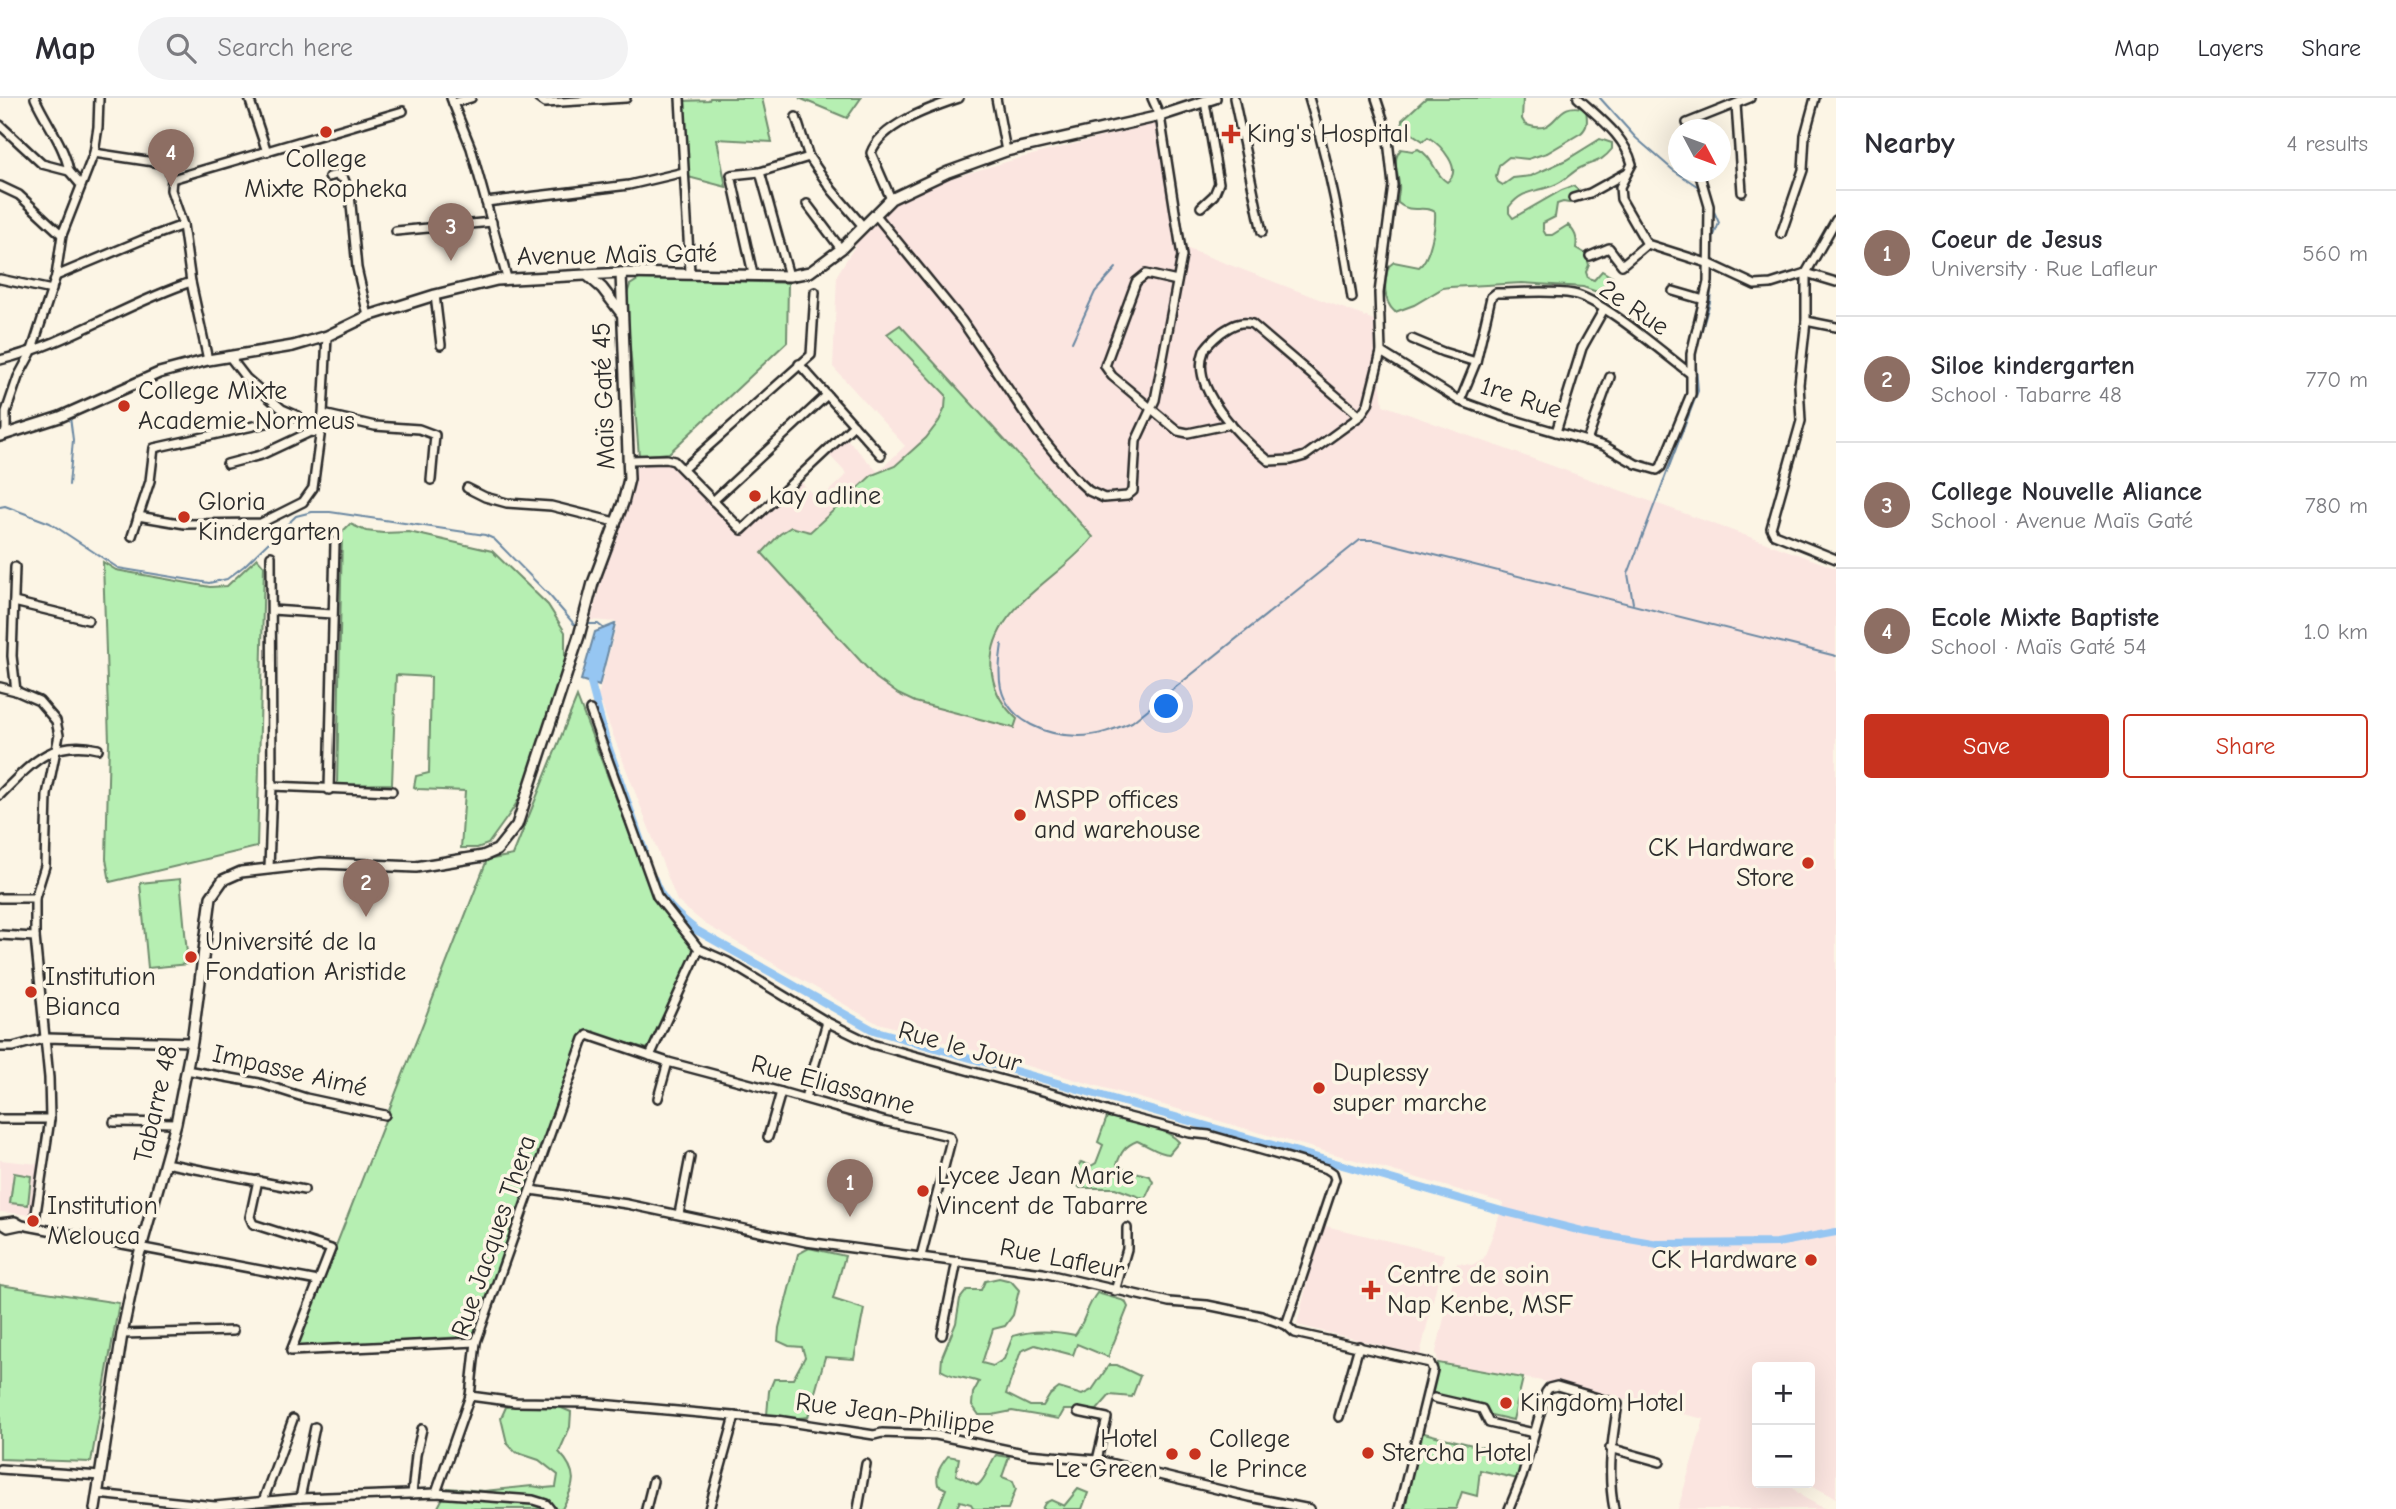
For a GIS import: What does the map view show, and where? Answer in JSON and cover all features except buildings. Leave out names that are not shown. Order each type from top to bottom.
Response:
[{"type":"street","points":[[35,98],[58,139],[69,171],[81,185]]},
{"type":"street","points":[[3,435],[6,412],[18,377],[31,353],[52,290],[62,235],[94,153],[99,98]]},
{"type":"street","points":[[249,98],[267,152]]},
{"type":"street","points":[[471,98],[452,100],[471,148],[507,278]]},
{"type":"street","points":[[538,98],[545,103],[626,98]]},
{"type":"street","points":[[680,98],[690,272]]},
{"type":"street","points":[[891,199],[871,153],[872,149],[887,133],[907,119],[959,98]]},
{"type":"street","points":[[996,98],[1006,151]]},
{"type":"street","points":[[875,214],[962,321],[1038,433],[1074,477],[1096,496],[1113,499],[1127,496],[1133,491],[1136,441],[1152,411],[1182,256],[1160,116],[1152,98]]},
{"type":"street","name":"Avenue Maïs Gaté","points":[[3,435],[60,417],[159,373],[208,360],[293,346],[327,336],[368,316],[435,295],[507,278],[621,273],[789,275],[810,272],[841,249],[862,225],[891,199],[948,172],[1006,151],[1160,116],[1215,98]]},
{"type":"street","points":[[1234,98],[1262,232]]},
{"type":"street","points":[[1310,98],[1336,200],[1352,298]]},
{"type":"street","points":[[1360,416],[1246,321],[1223,332],[1205,348],[1201,374],[1204,385],[1231,424],[1267,460],[1291,460],[1304,456],[1360,416],[1368,404],[1381,352],[1379,293],[1392,185],[1387,131],[1376,98]]},
{"type":"street","points":[[1578,98],[1624,143],[1632,164],[1620,187],[1621,199],[1647,244],[1711,265],[1755,285],[1771,284],[1807,273],[1836,282]]},
{"type":"street","points":[[1697,119],[1750,98]]},
{"type":"street","points":[[1781,234],[1802,170],[1805,135],[1815,98]]},
{"type":"street","points":[[1201,207],[1214,195],[1219,183],[1205,103]]},
{"type":"street","points":[[1736,104],[1742,192]]},
{"type":"street","points":[[172,179],[402,111]]},
{"type":"street","points":[[796,117],[809,157],[832,190],[862,225]]},
{"type":"street","points":[[0,125],[42,164],[69,171]]},
{"type":"street","points":[[94,153],[167,164],[172,179],[171,190],[183,225],[191,282],[208,360]]},
{"type":"street","points":[[753,274],[730,178],[734,173],[760,172],[809,157]]},
{"type":"street","points":[[1573,198],[1611,183],[1630,171]]},
{"type":"street","points":[[486,202],[629,185],[684,172]]},
{"type":"street","points":[[760,172],[789,275]]},
{"type":"street","points":[[330,177],[336,175],[344,179],[350,194],[357,268],[368,316]]},
{"type":"street","points":[[1690,374],[1692,348],[1711,265],[1709,206],[1702,182]]},
{"type":"street","points":[[0,186],[19,195],[62,235]]},
{"type":"street","points":[[807,204],[841,249]]},
{"type":"street","points":[[1836,220],[1833,231],[1807,273],[1806,321],[1799,384],[1801,421],[1771,531],[1836,559]]},
{"type":"street","points":[[396,231],[492,222]]},
{"type":"street","points":[[56,276],[183,225]]},
{"type":"street","points":[[1590,256],[1609,248],[1622,265],[1647,244]]},
{"type":"street","name":"Maïs Gaté 45","points":[[579,636],[593,583],[629,479],[621,273]]},
{"type":"street","points":[[1177,281],[1146,274],[1136,282],[1105,366],[1112,376],[1152,411],[1183,433],[1231,424]]},
{"type":"street","points":[[587,275],[602,288],[622,314]]},
{"type":"street","points":[[0,279],[52,290]]},
{"type":"street","points":[[0,360],[31,353],[159,293],[191,282]]},
{"type":"street","points":[[1673,291],[1704,300]]},
{"type":"street","points":[[683,469],[811,355],[815,292]]},
{"type":"street","name":"2e Rue","points":[[1460,401],[1476,362],[1493,294],[1572,294],[1604,309],[1690,374]]},
{"type":"street","points":[[435,295],[441,345]]},
{"type":"street","points":[[1556,432],[1582,348],[1604,309]]},
{"type":"street","points":[[1806,321],[1836,327]]},
{"type":"street","points":[[138,516],[185,524],[261,523],[303,502],[313,488],[315,433],[323,414],[327,336]]},
{"type":"street","points":[[1412,339],[1476,362]]},
{"type":"street","name":"1re Rue","points":[[1381,352],[1460,401],[1604,446],[1655,471],[1661,467],[1689,398],[1692,387],[1690,374]]},
{"type":"street","points":[[229,356],[246,378],[282,409],[298,416],[315,433]]},
{"type":"street","points":[[800,364],[881,455]]},
{"type":"street","points":[[1587,441],[1610,377]]},
{"type":"street","points":[[713,501],[827,395]]},
{"type":"street","points":[[323,414],[375,426],[419,429],[435,435],[431,480]]},
{"type":"street","points":[[132,536],[150,481],[154,448],[298,416]]},
{"type":"street","points":[[630,460],[674,461],[741,530],[854,425]]},
{"type":"street","points":[[227,464],[261,455],[315,433]]},
{"type":"street","points":[[467,488],[485,497],[507,503],[551,506],[615,522]]},
{"type":"street","points":[[329,790],[335,542]]},
{"type":"street","points":[[269,868],[272,786],[271,556]]},
{"type":"street","points":[[15,568],[12,656],[16,691]]},
{"type":"street","points":[[14,603],[88,620]]},
{"type":"street","points":[[272,610],[332,614]]},
{"type":"street","name":"Tabarre 48","points":[[95,1509],[122,1334],[140,1246],[176,1123],[192,1042],[211,897],[223,880],[241,872],[321,863],[416,867],[484,856],[497,850],[517,825],[579,636]]},
{"type":"street","points":[[0,687],[39,701],[56,721],[59,735],[47,795],[45,866],[35,898],[50,1119],[34,1227]]},
{"type":"street","points":[[590,710],[657,896],[699,949],[650,1056]]},
{"type":"street","points":[[0,794],[38,760],[57,748],[81,745],[98,749]]},
{"type":"street","points":[[272,786],[392,791]]},
{"type":"street","points":[[0,898],[35,898]]},
{"type":"street","points":[[0,935],[36,937]]},
{"type":"street","name":"Rue le Jour","points":[[699,949],[728,962],[827,1022],[872,1044],[1061,1096],[1114,1114],[1190,1133],[1209,1135],[1327,1169],[1333,1173],[1335,1179],[1286,1325]]},
{"type":"street","points":[[805,1098],[827,1022]]},
{"type":"street","name":"Rue Eliassanne","points":[[588,1035],[668,1062],[950,1138],[921,1256]]},
{"type":"street","name":"Rue Jacques Thera","points":[[436,1493],[470,1396],[476,1342],[584,1039],[588,1035]]},
{"type":"street","points":[[0,1047],[13,1047],[46,1038],[192,1042]]},
{"type":"street","points":[[658,1098],[668,1062]]},
{"type":"street","name":"Impasse Aimé","points":[[186,1070],[259,1083],[306,1098],[385,1115]]},
{"type":"street","points":[[768,1137],[782,1092]]},
{"type":"street","points":[[0,1119],[50,1119]]},
{"type":"street","points":[[114,1122],[176,1123]]},
{"type":"street","points":[[679,1214],[690,1157]]},
{"type":"street","points":[[165,1163],[304,1190]]},
{"type":"street","points":[[258,1180],[250,1217],[253,1224],[331,1249],[291,1351],[476,1342]]},
{"type":"street","name":"Rue Lafleur","points":[[531,1190],[627,1204],[806,1242],[1043,1273],[1169,1302],[1232,1310],[1286,1325],[1296,1332],[1430,1363],[1433,1370],[1399,1509]]},
{"type":"street","points":[[0,1223],[15,1221],[22,1225],[318,1281]]},
{"type":"street","points":[[1115,1291],[1127,1249],[1127,1228]]},
{"type":"street","points":[[942,1335],[957,1261]]},
{"type":"street","points":[[122,1334],[233,1331]]},
{"type":"street","points":[[1339,1418],[1359,1346]]},
{"type":"street","points":[[1510,1509],[1546,1392],[1557,1386],[1618,1404],[1610,1448],[1609,1485],[1614,1509]]},
{"type":"street","name":"Rue Jean-Philippe","points":[[470,1396],[515,1402],[589,1403],[777,1420],[874,1435],[936,1435],[1028,1454],[1097,1460],[1310,1509]]},
{"type":"street","points":[[1434,1398],[1485,1410],[1489,1423],[1534,1433]]},
{"type":"street","points":[[1078,1412],[1107,1418],[1097,1460]]},
{"type":"street","points":[[709,1509],[735,1416]]},
{"type":"street","points":[[263,1501],[293,1419]]},
{"type":"street","points":[[300,1498],[315,1427]]},
{"type":"street","points":[[412,1494],[422,1429]]},
{"type":"street","points":[[1610,1448],[1660,1462]]},
{"type":"street","points":[[858,1509],[866,1464]]},
{"type":"street","points":[[0,1469],[101,1476]]},
{"type":"street","points":[[646,1509],[653,1481]]},
{"type":"street","points":[[97,1494],[215,1508],[300,1498],[436,1493],[533,1500],[546,1504],[550,1509]]},
{"type":"shaded area","points":[[1162,121],[1183,247],[1374,320],[1383,405],[1836,568],[1836,1498],[1815,1487],[1815,1362],[1752,1362],[1752,1488],[1793,1488],[1825,1509],[1678,1509],[1704,1419],[1553,1383],[1438,1363],[1436,1352],[1457,1263],[1472,1265],[1484,1258],[1504,1203],[875,1022],[705,924],[677,901],[598,696],[617,622],[591,620],[606,562],[638,463],[669,461],[742,535],[800,481],[819,500],[847,474],[829,455],[846,438],[878,472],[905,446],[833,367],[837,275],[871,220],[924,186]],"holes":[[[900,325],[1093,537],[1082,552],[1025,598],[997,636],[990,658],[993,680],[1003,706],[1017,719],[915,702],[898,694],[876,678],[762,554],[780,534],[791,527],[810,532],[854,493],[895,466],[926,438],[939,421],[945,408],[946,395],[888,335]]]},
{"type":"shaded area","points":[[0,1160],[38,1164],[32,1215],[0,1212]]},
{"type":"shaded area","name":"Centre de soin Nap Kenbe, MSF","points":[[1321,1225],[1444,1254],[1420,1355],[1297,1325]]},
{"type":"green space","points":[[762,98],[772,142],[717,139],[726,187],[688,177],[682,101]]},
{"type":"green space","points":[[799,98],[861,98],[847,118]]},
{"type":"green space","points":[[1426,98],[1523,98],[1522,119],[1525,124],[1537,127],[1551,123],[1567,109],[1586,109],[1586,125],[1581,133],[1547,153],[1528,159],[1509,157],[1499,165],[1496,177],[1503,185],[1513,178],[1531,176],[1566,160],[1600,139],[1612,143],[1612,149],[1601,159],[1580,168],[1557,184],[1524,194],[1509,207],[1513,218],[1573,186],[1583,194],[1582,200],[1557,204],[1555,217],[1543,223],[1543,230],[1546,235],[1552,235],[1568,225],[1576,238],[1576,248],[1586,254],[1588,278],[1594,280],[1602,271],[1612,277],[1600,293],[1583,287],[1522,283],[1450,287],[1395,312],[1388,302],[1385,290],[1389,266],[1394,262],[1419,267],[1423,263],[1429,250],[1435,218],[1435,212],[1431,210],[1403,207],[1398,203],[1398,153],[1401,149],[1418,149],[1427,156],[1447,182],[1453,171],[1449,158],[1433,141],[1428,137],[1423,141],[1402,127],[1402,120]]},
{"type":"green space","points":[[641,278],[788,283],[787,342],[669,453],[639,456],[626,297],[630,285]]},
{"type":"green space","points":[[900,325],[1093,537],[1011,614],[999,632],[992,652],[992,674],[1000,699],[1017,719],[1014,728],[915,702],[898,694],[876,678],[762,553],[780,534],[791,527],[810,532],[872,475],[895,466],[926,438],[939,421],[945,408],[946,395],[887,334]]},
{"type":"green space","points":[[350,524],[366,531],[409,532],[492,551],[548,605],[565,632],[565,664],[521,796],[488,844],[477,848],[461,848],[465,791],[414,787],[416,776],[429,773],[431,677],[396,675],[392,784],[337,785],[342,532]]},
{"type":"green space","points":[[257,558],[264,566],[257,847],[110,882],[106,859],[109,742],[103,562],[116,570],[210,587],[227,586]]},
{"type":"green space","points":[[577,697],[657,904],[696,947],[648,1049],[584,1031],[477,1336],[296,1348],[487,860],[513,855]]},
{"type":"green space","points":[[180,879],[188,964],[148,968],[140,883]]},
{"type":"green space","points":[[1107,1117],[1156,1128],[1179,1142],[1169,1154],[1137,1141],[1122,1153],[1117,1164],[1121,1168],[1150,1176],[1153,1182],[1145,1199],[1115,1188],[1080,1188],[1073,1181],[1074,1172],[1081,1162],[1091,1166],[1096,1163],[1103,1145],[1098,1142]]},
{"type":"green space","points":[[14,1173],[31,1176],[28,1205],[10,1203]]},
{"type":"green space","points":[[809,1248],[845,1256],[833,1299],[864,1309],[854,1359],[825,1357],[808,1417],[789,1419],[767,1415],[769,1391],[774,1379],[793,1379],[805,1357],[802,1347],[789,1346],[778,1341],[798,1254]]},
{"type":"green space","points":[[999,1278],[1011,1281],[1019,1290],[1013,1315],[1005,1326],[993,1329],[982,1363],[993,1366],[1004,1359],[1013,1336],[1044,1332],[1075,1335],[1097,1293],[1125,1301],[1128,1307],[1108,1357],[1077,1344],[1073,1355],[1035,1345],[1021,1351],[1006,1394],[1030,1406],[1043,1406],[1059,1388],[1082,1395],[1092,1390],[1109,1365],[1117,1365],[1140,1376],[1132,1397],[1110,1395],[1097,1410],[1064,1410],[1059,1419],[1012,1411],[979,1415],[972,1405],[973,1393],[979,1382],[941,1370],[942,1357],[956,1323],[960,1299],[967,1290],[981,1290],[985,1281]]},
{"type":"green space","points":[[0,1285],[119,1303],[91,1462],[0,1459]]},
{"type":"green space","points":[[1438,1363],[1523,1378],[1513,1420],[1430,1401]]},
{"type":"green space","points":[[557,1406],[571,1412],[570,1427],[559,1452],[570,1466],[573,1479],[562,1509],[437,1509],[448,1488],[484,1491],[532,1486],[556,1487],[558,1475],[539,1460],[515,1452],[507,1443],[501,1418],[506,1407]]},
{"type":"green space","points":[[1420,1432],[1525,1458],[1518,1479],[1480,1470],[1477,1496],[1462,1492],[1456,1509],[1405,1509]]},
{"type":"green space","points":[[996,1455],[1009,1457],[1002,1477],[1013,1481],[1016,1489],[1008,1509],[974,1509],[971,1504],[960,1501],[956,1509],[938,1509],[946,1489],[938,1485],[938,1473],[948,1456],[959,1458],[956,1475],[978,1485]]},
{"type":"green space","points":[[1078,1489],[1088,1493],[1082,1509],[1042,1509],[1045,1503],[1051,1500],[1064,1506]]},
{"type":"water","points":[[615,624],[599,686],[581,680],[595,632]]},
{"type":"waterway","points":[[1600,98],[1636,138],[1673,170],[1700,188]]},
{"type":"waterway","points":[[1712,207],[1719,223],[1713,238],[1713,262]]},
{"type":"waterway","points":[[1072,342],[1095,292],[1116,268]]},
{"type":"waterway","points":[[1633,603],[1628,574],[1698,391],[1695,353],[1710,302],[1713,268]]},
{"type":"waterway","points":[[311,345],[323,345]]},
{"type":"waterway","points":[[69,485],[73,440],[70,417]]},
{"type":"waterway","points":[[0,507],[5,506],[50,523],[118,568],[209,583],[227,579],[296,516],[312,512],[330,512],[485,535],[494,539],[574,624],[577,624]]},
{"type":"waterway","points":[[1002,644],[999,671],[1001,688],[1005,700],[1021,718],[1031,725],[1054,733],[1086,736],[1106,732],[1132,722],[1360,540],[1375,540],[1836,656]]},
{"type":"waterway","points":[[586,624],[598,624],[603,628]]},
{"type":"waterway","points":[[591,683],[605,737],[644,850]]},
{"type":"waterway","points":[[654,879],[671,908],[696,930],[873,1030],[1502,1211],[1582,1231],[1658,1244],[1777,1243],[1836,1232]]},
{"type":"place","name":"College Mixte Ropheka","points":[[326,132]]},
{"type":"place","name":"King's Hospital","points":[[1231,134]]},
{"type":"place","name":"Ecole Mixte Baptiste","points":[[171,187]]},
{"type":"place","name":"College Nouvelle Aliance","points":[[451,261]]},
{"type":"place","name":"College Mixte Academie Normeus","points":[[124,406]]},
{"type":"place","name":"kay adline","points":[[755,496]]},
{"type":"place","name":"Gloria Kindergarten","points":[[184,517]]},
{"type":"place","name":"MSPP offices and warehouse","points":[[1020,815]]},
{"type":"place","name":"CK Hardware Store","points":[[1808,863]]},
{"type":"place","name":"Siloe kindergarten","points":[[366,917]]},
{"type":"place","name":"Université de la Fondation Aristide","points":[[191,957]]},
{"type":"place","name":"Institution Bianca","points":[[31,992]]},
{"type":"place","name":"Duplessy super marche","points":[[1319,1088]]},
{"type":"place","name":"Lycee Jean Marie Vincent de Tabarre","points":[[923,1191]]},
{"type":"place","name":"Coeur de Jesus","points":[[850,1217]]},
{"type":"place","name":"Institution Melouca","points":[[33,1221]]},
{"type":"place","name":"CK Hardware","points":[[1811,1260]]},
{"type":"place","name":"Centre de soin Nap Kenbe, MSF","points":[[1371,1290]]},
{"type":"place","name":"Kingdom Hotel","points":[[1506,1403]]},
{"type":"place","name":"Stercha Hotel","points":[[1368,1453]]},
{"type":"place","name":"Hotel Le Green","points":[[1172,1454]]},
{"type":"place","name":"College le Prince","points":[[1195,1454]]}]
